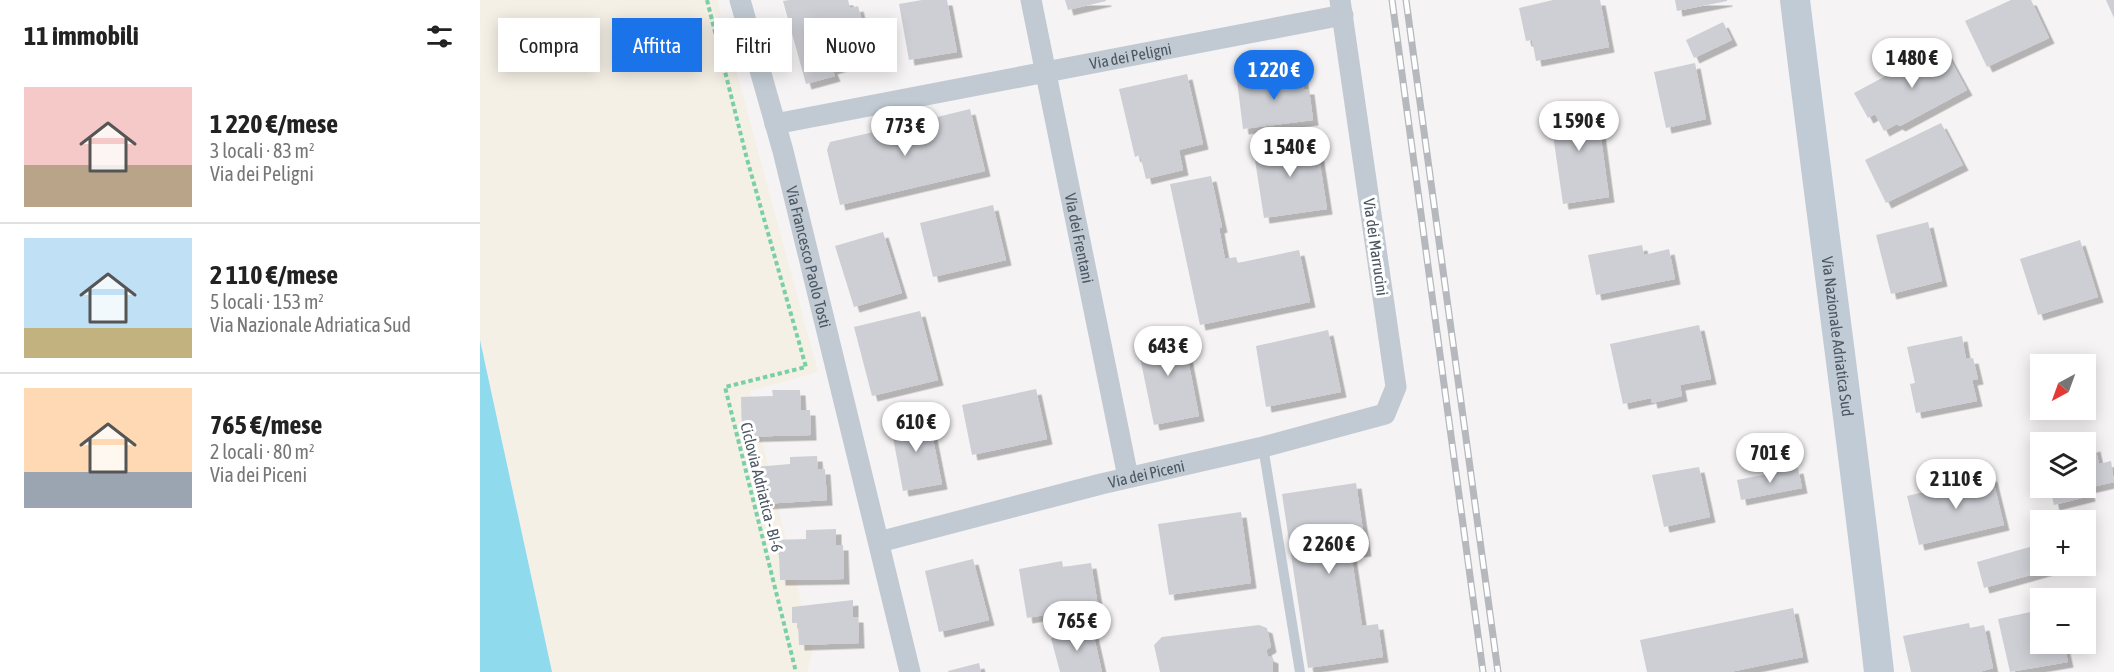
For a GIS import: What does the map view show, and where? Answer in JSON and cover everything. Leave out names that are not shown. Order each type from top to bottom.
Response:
[{"type":"main road","name":"Via Nazionale Adriatica Sud","points":[[1795,0],[1814,162],[1856,468],[1879,672]]},
{"type":"street","name":"Via Francesco Paolo Tosti","points":[[740,0],[775,124],[910,672]]},
{"type":"street","name":"Via dei Frentani","points":[[1031,0],[1128,477]]},
{"type":"street","name":"Via dei Peligni","points":[[775,124],[1045,74],[1342,7]]},
{"type":"street","name":"Via dei Marrucini","points":[[1342,7],[1396,387]]},
{"type":"street","name":"Via dei Piceni","points":[[879,542],[1128,477],[1263,447],[1385,414],[1396,387]]},
{"type":"lane","points":[[1263,447],[1300,672]]},
{"type":"path","name":"Via Francesco Paolo Tosti","points":[[707,0],[747,159],[806,367]]},
{"type":"path","name":"Ciclovia Adriatica - BI-6","points":[[796,672],[725,387],[806,367]]},
{"type":"sand","points":[[480,0],[717,0],[722,18],[714,18],[714,72],[737,72],[818,372],[750,391],[813,651],[807,672],[552,672],[480,341]]},
{"type":"water","points":[[480,340],[552,672],[480,672]]},
{"type":"building","points":[[848,0],[850,8],[858,6],[861,18],[804,18],[804,72],[833,72],[835,76],[806,84],[792,33],[792,18],[788,18],[783,1]]},
{"type":"building","points":[[922,0],[947,0],[957,52],[909,60],[899,4]]},
{"type":"building","points":[[1065,0],[1106,0],[1106,1],[1068,10]]},
{"type":"building","points":[[1553,0],[1600,0],[1609,47],[1536,61],[1532,40],[1526,41],[1519,8]]},
{"type":"building","points":[[1675,0],[1727,0],[1727,1],[1677,11]]},
{"type":"building","points":[[2011,0],[2031,0],[2049,38],[1987,67],[1965,21]]},
{"type":"building","points":[[2106,0],[2114,0],[2114,18]]},
{"type":"building","points":[[1723,22],[1732,40],[1694,58],[1686,40]]},
{"type":"building","points":[[1940,41],[1967,90],[1900,126],[1897,124],[1884,131],[1875,114],[1868,118],[1854,93],[1910,63],[1908,59]]},
{"type":"building","points":[[1695,63],[1706,119],[1666,128],[1654,72]]},
{"type":"building","points":[[1302,72],[1304,89],[1309,89],[1313,120],[1243,129],[1237,80]]},
{"type":"building","points":[[1187,74],[1203,144],[1179,150],[1183,170],[1146,179],[1140,155],[1135,157],[1119,89]]},
{"type":"building","points":[[1596,101],[1609,197],[1563,204],[1549,107]]},
{"type":"building","points":[[970,109],[985,171],[840,205],[827,150],[830,142],[900,126],[902,134],[911,132],[909,124]]},
{"type":"building","points":[[1941,123],[1963,165],[1886,203],[1865,160]]},
{"type":"building","points":[[1316,138],[1327,209],[1264,218],[1253,147]]},
{"type":"building","points":[[1211,176],[1222,227],[1219,228],[1225,259],[1236,257],[1238,263],[1299,250],[1310,302],[1200,325],[1170,184]]},
{"type":"building","points":[[993,205],[1006,260],[933,277],[920,223]]},
{"type":"building","points":[[1928,222],[1942,281],[1891,294],[1876,235]]},
{"type":"building","points":[[883,232],[902,293],[854,307],[835,246]]},
{"type":"building","points":[[2080,240],[2098,297],[2038,315],[2020,259]]},
{"type":"building","points":[[1642,245],[1644,255],[1669,249],[1675,279],[1596,295],[1588,255]]},
{"type":"building","points":[[920,311],[938,380],[872,396],[854,327]]},
{"type":"building","points":[[1699,325],[1711,379],[1680,385],[1682,396],[1652,403],[1651,398],[1623,404],[1610,344]]},
{"type":"building","points":[[1182,329],[1199,416],[1154,425],[1136,338]]},
{"type":"building","points":[[1328,330],[1341,392],[1266,407],[1256,346]]},
{"type":"building","points":[[1962,336],[1966,359],[1973,358],[1978,379],[1972,380],[1977,401],[1916,413],[1910,384],[1915,383],[1907,347]]},
{"type":"building","points":[[1036,389],[1047,439],[972,455],[962,405]]},
{"type":"building","points":[[772,390],[800,390],[801,410],[810,410],[811,435],[742,437],[741,397],[773,396]]},
{"type":"building","points":[[928,414],[942,484],[903,491],[890,421]]},
{"type":"building","points":[[2096,450],[2099,464],[2111,461],[2114,482],[2096,486]]},
{"type":"building","points":[[817,456],[818,469],[825,469],[827,500],[763,504],[762,479],[757,480],[755,467],[790,464],[790,457]]},
{"type":"building","points":[[1699,467],[1710,517],[1664,527],[1652,475]]},
{"type":"building","points":[[1798,468],[1802,488],[1741,500],[1737,480]]},
{"type":"building","points":[[1992,476],[2004,525],[1919,545],[1907,496]]},
{"type":"building","points":[[1356,483],[1366,551],[1351,553],[1362,626],[1378,624],[1383,657],[1308,668],[1282,494]]},
{"type":"building","points":[[2052,498],[2082,498],[2054,505]]},
{"type":"building","points":[[1241,512],[1251,583],[1169,595],[1158,524]]},
{"type":"building","points":[[836,529],[836,545],[843,545],[844,579],[780,580],[779,554],[774,553],[773,540],[806,539],[806,530]]},
{"type":"building","points":[[2030,547],[2030,575],[1984,588],[1977,562]]},
{"type":"building","points":[[973,559],[989,620],[939,632],[925,571]]},
{"type":"building","points":[[1062,561],[1063,567],[1091,563],[1098,606],[1027,618],[1019,569]]},
{"type":"building","points":[[853,600],[853,617],[858,617],[859,643],[799,645],[798,623],[792,623],[792,607]]},
{"type":"building","points":[[1793,608],[1803,657],[1730,672],[1647,672],[1640,640]]},
{"type":"building","points":[[2030,612],[2030,654],[2066,654],[2068,662],[2010,672],[1998,619]]},
{"type":"building","points":[[1969,623],[1970,628],[1984,625],[1993,668],[1979,672],[1911,672],[1903,636]]},
{"type":"building","points":[[1259,625],[1267,628],[1271,647],[1266,650],[1268,656],[1273,658],[1273,672],[1160,672],[1154,645],[1162,637]]},
{"type":"building","points":[[1092,628],[1102,672],[1060,672],[1051,638]]},
{"type":"building","points":[[979,663],[981,672],[948,672],[948,671]]},
{"type":"railway","points":[[1392,0],[1483,672]]},
{"type":"railway","points":[[1406,0],[1498,672]]}]
